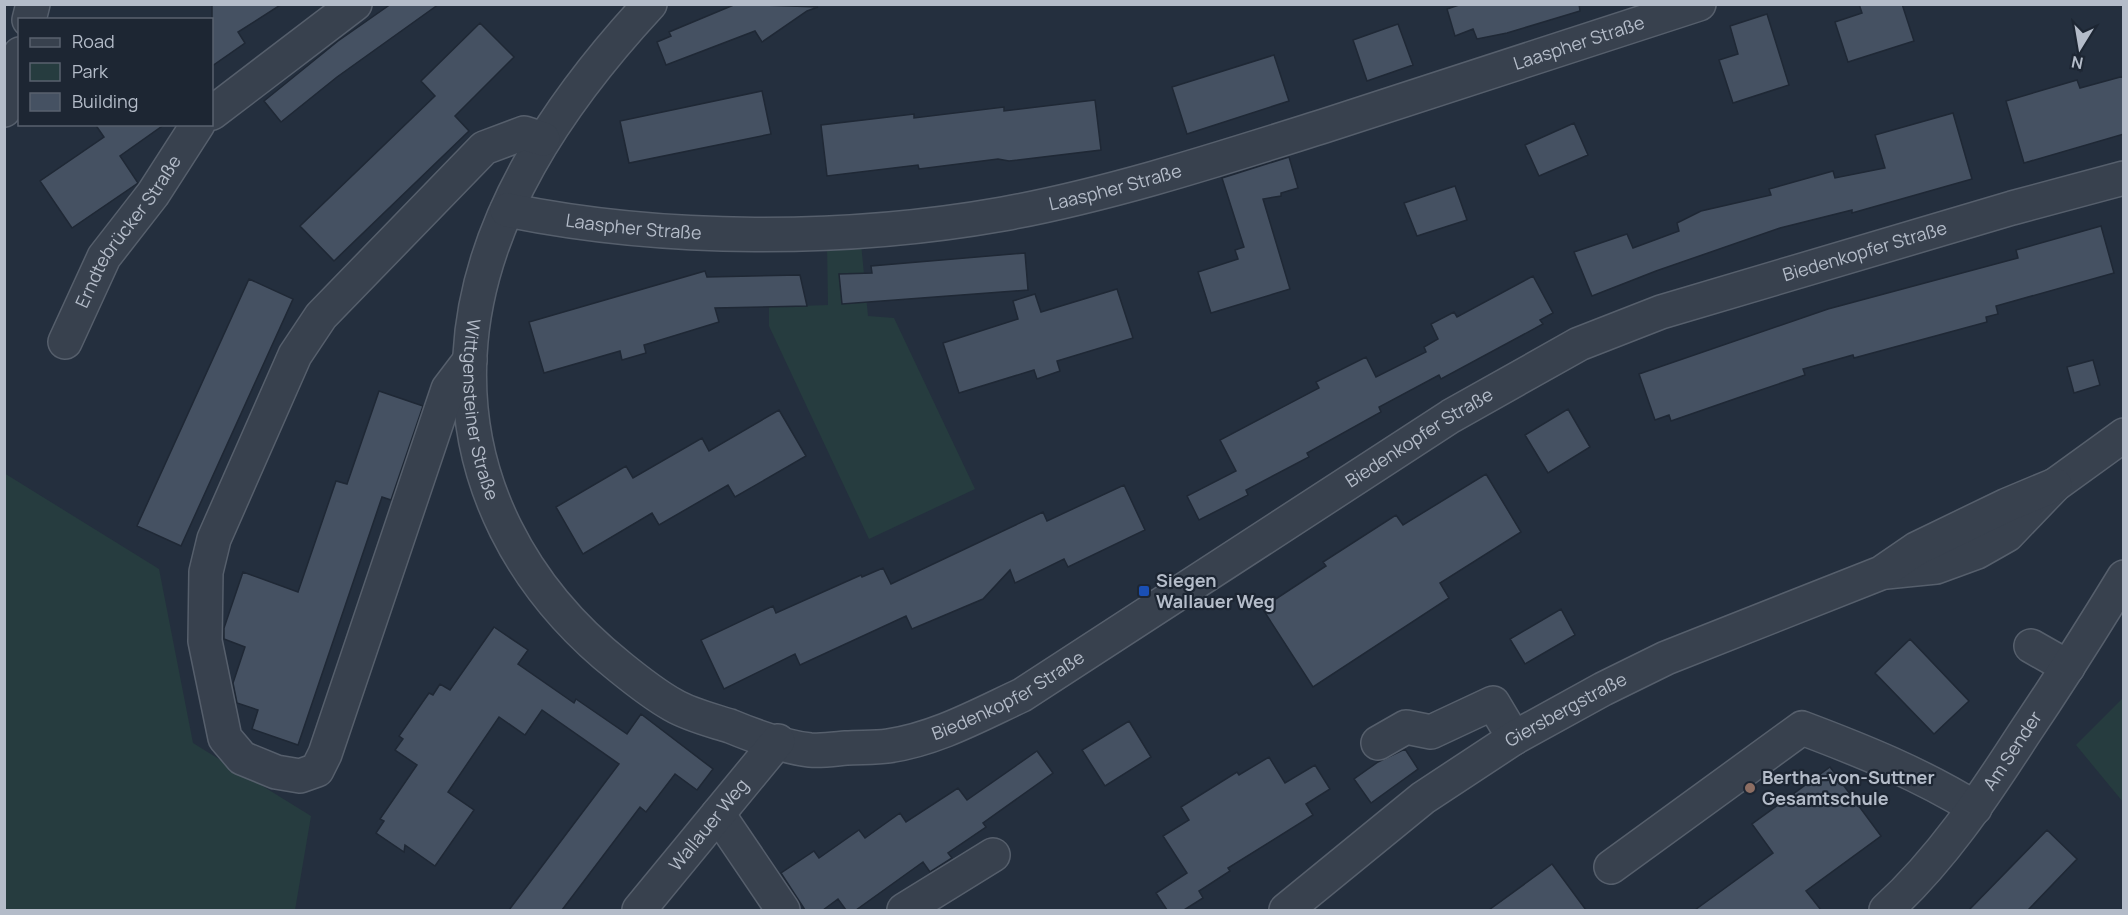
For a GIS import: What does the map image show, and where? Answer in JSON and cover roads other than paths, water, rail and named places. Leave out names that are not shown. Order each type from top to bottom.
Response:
[{"type":"street","points":[[213,112],[355,4]]},
{"type":"street","name":"Wittgensteiner Straße","points":[[650,4],[591,75],[543,139],[507,210],[480,286],[470,360],[473,425],[484,475],[504,529],[539,583],[572,625],[632,677],[674,706],[765,738]]},
{"type":"street","name":"Laaspher Straße","points":[[507,210],[552,219],[698,234],[854,232],[1003,214],[1204,164],[1700,4]]},
{"type":"street","points":[[4,110],[18,61]]},
{"type":"street","name":"Erndtebrücker Straße","points":[[64,342],[104,257],[153,194],[197,126]]},
{"type":"street","points":[[470,360],[448,389],[325,754],[317,770],[300,776],[276,772],[242,758],[225,738],[205,641],[206,572],[214,539],[295,355],[321,316],[484,148],[524,133],[543,139]]},
{"type":"street","name":"Biedenkopfer Straße","points":[[765,738],[810,750],[889,746],[948,730],[1022,695],[1451,416],[1580,344],[1661,312],[2012,208],[2124,178]]},
{"type":"street","name":"Giersbergstraße","points":[[1286,910],[1380,830],[1423,798],[1514,738],[1603,689],[1666,658],[1881,573],[1936,567],[1977,552],[2007,535],[2055,485],[2124,435]]},
{"type":"street","name":"Am Sender","points":[[1886,910],[1945,846],[1975,808],[2124,577]]},
{"type":"street","points":[[2031,646],[2068,667]]},
{"type":"street","points":[[1378,743],[1406,727],[1431,732],[1493,703],[1514,738]]},
{"type":"street","points":[[1611,867],[1802,728],[1869,753],[1933,782],[1975,808]]},
{"type":"street","name":"Wallauer Weg","points":[[639,910],[718,814],[765,738]]},
{"type":"street","points":[[718,814],[783,910]]},
{"type":"street","points":[[904,910],[993,855]]},
{"type":"place","name":"Siegen Wallauer Weg","points":[[1144,591]]},
{"type":"place","name":"Bertha-von-Suttner Gesamtschule","points":[[1750,788]]}]
